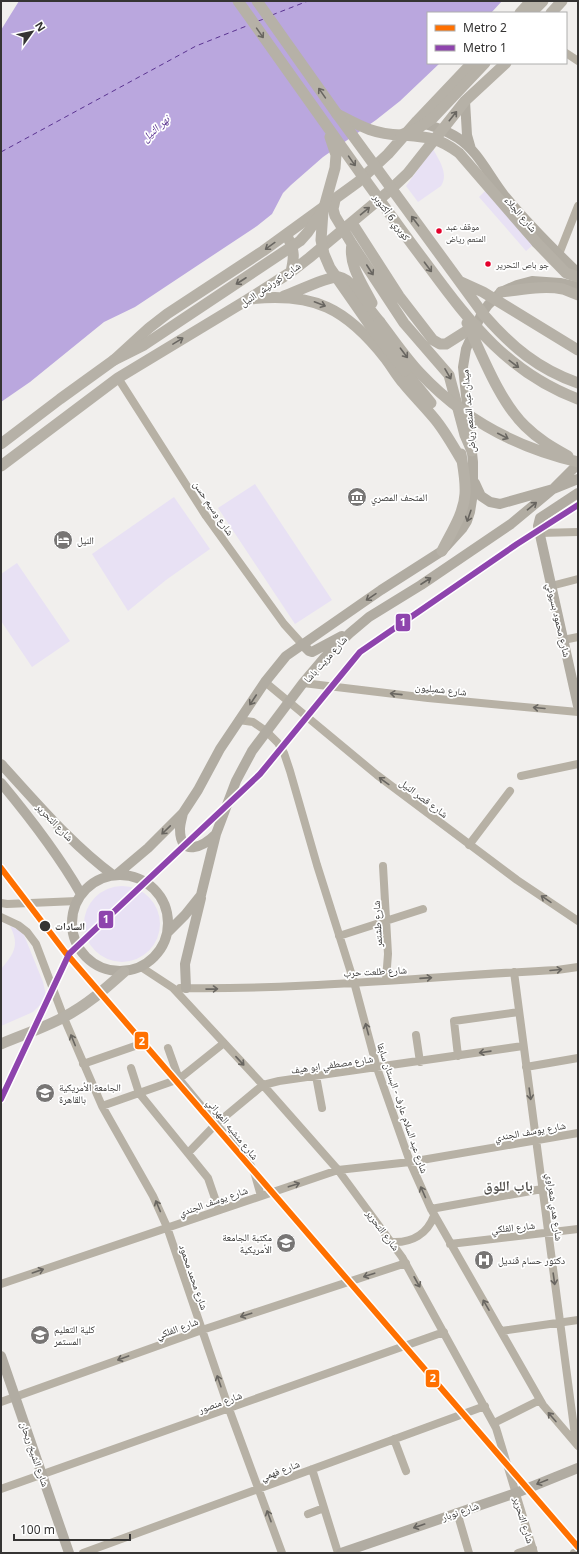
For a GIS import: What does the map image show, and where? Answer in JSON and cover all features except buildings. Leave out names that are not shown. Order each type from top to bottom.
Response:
[{"type":"highway","name":"كوبري 6 أكتوبر","points":[[238,1],[462,312],[487,340],[512,362],[556,390],[578,399]]},
{"type":"highway","name":"كوبري 6 أكتوبر","points":[[257,1],[337,114],[484,315],[500,334],[519,352],[541,367],[578,384]]},
{"type":"highway","points":[[521,12],[531,1]]},
{"type":"highway","points":[[532,12],[544,1]]},
{"type":"highway","points":[[553,12],[562,1]]},
{"type":"highway","points":[[1,444],[114,360],[167,314],[263,251],[358,182],[388,154],[471,64]]},
{"type":"highway","points":[[401,135],[420,127],[432,119],[484,64]]},
{"type":"highway","name":"شارع كورنيش النيل","points":[[1,466],[118,378],[248,300],[291,272],[388,192],[408,173],[467,99],[505,64]]},
{"type":"highway","points":[[453,84],[450,92],[453,96],[467,99]]},
{"type":"highway","points":[[337,114],[371,131],[385,135],[401,135],[435,139],[446,143],[459,153],[537,243],[566,273],[578,276]]},
{"type":"highway","points":[[326,125],[336,155],[334,173],[323,211],[321,240],[324,254],[330,268],[376,334],[448,426],[460,452],[465,496],[458,517],[442,551]]},
{"type":"highway","points":[[335,200],[333,209],[335,216],[347,226],[433,340],[440,344],[446,344],[476,325]]},
{"type":"highway","points":[[114,360],[144,345],[300,241],[323,211]]},
{"type":"highway","points":[[347,226],[352,244],[404,322],[449,374],[465,435],[472,451]]},
{"type":"highway","points":[[286,234],[293,247],[294,259],[291,272]]},
{"type":"highway","points":[[352,244],[350,253],[352,261],[380,322]]},
{"type":"highway","points":[[282,297],[327,280],[340,277],[347,280],[420,373],[449,399],[482,424],[529,448],[550,456],[578,463]]},
{"type":"highway","points":[[460,281],[483,292],[578,350]]},
{"type":"highway","points":[[502,292],[540,288],[562,289],[578,295]]},
{"type":"highway","points":[[248,300],[282,297],[304,299],[324,305],[341,315],[377,349],[404,385],[433,417],[450,439],[462,461]]},
{"type":"highway","points":[[462,312],[510,408],[523,425],[540,440],[578,463]]},
{"type":"highway","points":[[12,436],[22,450]]},
{"type":"highway","points":[[1,1044],[64,1018],[87,1004],[124,972]]},
{"type":"main road","name":"شارع الجلاء","points":[[467,99],[467,135],[471,148]]},
{"type":"main road","name":"شارع الجلاء","points":[[417,121],[442,130],[458,138],[471,148],[504,194],[538,233],[578,272]]},
{"type":"main road","name":"ميدان عبد المنعم رياض","points":[[473,477],[472,451],[463,367],[466,349],[476,325],[488,305],[502,292],[517,285],[532,281],[560,283],[578,287]]},
{"type":"main road","name":"شارع مريت باشا","points":[[168,932],[185,915],[201,895],[216,834],[240,774],[252,751],[303,683],[325,657],[369,617],[421,585],[511,524],[553,489],[578,463]]},
{"type":"main road","name":"شارع مريت باشا","points":[[115,875],[148,848],[183,813],[198,790],[220,749],[239,720],[265,682],[286,656],[442,551],[456,537],[467,521],[472,503],[473,477]]},
{"type":"main road","points":[[473,477],[476,488],[481,496],[490,502],[500,504],[553,489],[578,479]]},
{"type":"main road","points":[[539,533],[538,526],[540,518],[578,493]]},
{"type":"main road","name":"شارع محمود بسيوني","points":[[539,533],[578,706]]},
{"type":"main road","points":[[302,644],[312,652],[350,633]]},
{"type":"main road","name":"شارع التحرير","points":[[1,764],[64,832],[95,862],[115,875]]},
{"type":"main road","name":"شارع التحرير","points":[[1,783],[44,836],[67,870],[79,898]]},
{"type":"main road","points":[[183,813],[180,829],[181,839],[187,846],[193,848],[199,847],[216,834]]},
{"type":"main road","points":[[115,875],[129,876],[152,887],[160,896],[166,907],[168,920],[168,932],[165,943],[159,953],[141,968],[124,972],[109,971],[96,966],[84,956],[76,944],[72,930],[72,915],[79,898],[90,885],[100,879],[115,875]]},
{"type":"main road","points":[[186,988],[185,964],[201,895]]},
{"type":"main road","name":"شارع الشيخ ريحان","points":[[1,1356],[69,1553]]},
{"type":"main road","name":"شارع نوبار","points":[[340,1553],[456,1512],[516,1493],[578,1468]]},
{"type":"street","points":[[567,53],[578,61]]},
{"type":"street","points":[[558,254],[578,206]]},
{"type":"street","name":"شارع وسيم حسن","points":[[118,378],[206,516],[284,624],[302,644]]},
{"type":"street","points":[[539,533],[578,532]]},
{"type":"street","points":[[551,586],[578,579]]},
{"type":"street","points":[[563,640],[578,637]]},
{"type":"street","name":"شارع قصر النيل","points":[[265,682],[377,775],[517,880],[578,921]]},
{"type":"street","name":"شارع شمبليون","points":[[303,683],[428,698],[578,712]]},
{"type":"street","name":"شارع عبد السلام عارف - البستان سابقا","points":[[239,720],[253,722],[266,731],[278,743],[284,753],[354,982],[377,1068],[410,1162],[433,1213],[540,1400],[548,1412],[577,1445]]},
{"type":"street","points":[[521,776],[578,764]]},
{"type":"street","points":[[469,845],[510,791]]},
{"type":"street","name":"شارع طشتمر","points":[[383,866],[388,954],[386,980]]},
{"type":"street","points":[[1,903],[7,904],[79,898]]},
{"type":"street","points":[[339,936],[423,909]]},
{"type":"street","name":"شارع محمد محمود","points":[[1,917],[18,925],[27,932],[36,944],[64,1018],[102,1106],[146,1182],[167,1228],[229,1409],[282,1553]]},
{"type":"street","name":"شارع طلعت حرب","points":[[173,988],[212,989],[354,982],[557,970],[578,967]]},
{"type":"street","name":"شارع التحرير","points":[[141,968],[173,988],[263,1085],[338,1170],[406,1262],[494,1423],[534,1550]]},
{"type":"street","name":"شارع هدي شعراوي","points":[[514,972],[577,1445]]},
{"type":"street","points":[[458,1056],[454,1021],[519,1012]]},
{"type":"street","points":[[416,1035],[420,1062]]},
{"type":"street","points":[[102,1106],[180,1080],[224,1043]]},
{"type":"street","points":[[83,1064],[135,1046]]},
{"type":"street","name":"شارع مصطفي ابو هيف","points":[[263,1085],[523,1046]]},
{"type":"street","name":"شارع منشيه المهراني","points":[[168,1048],[180,1080],[251,1166],[261,1196]]},
{"type":"street","points":[[526,1067],[578,1058]]},
{"type":"street","points":[[131,1068],[139,1093],[208,1178],[220,1210]]},
{"type":"street","points":[[316,1076],[322,1108]]},
{"type":"street","points":[[188,1153],[216,1124],[263,1085]]},
{"type":"street","name":"شارع يوسف الجندي","points":[[1,1284],[338,1170],[410,1162],[578,1133]]},
{"type":"street","points":[[392,1242],[406,1242],[418,1237],[428,1228],[433,1213],[542,1188]]},
{"type":"street","name":"شارع الفلكي","points":[[450,1244],[578,1230]]},
{"type":"street","name":"شارع الفلكي","points":[[1,1402],[202,1330],[406,1262]]},
{"type":"street","points":[[501,1331],[578,1320]]},
{"type":"street","name":"شارع منصور","points":[[1,1489],[444,1332]]},
{"type":"street","points":[[494,1423],[540,1400]]},
{"type":"street","name":"شارع فهمي","points":[[83,1553],[485,1406]]},
{"type":"street","points":[[394,1439],[406,1471]]},
{"type":"street","points":[[312,1469],[340,1553]]},
{"type":"street","points":[[308,1514],[324,1508]]},
{"type":"street","points":[[456,1512],[469,1553]]},
{"type":"street","points":[[518,1553],[534,1550]]},
{"type":"street","points":[[570,1552],[578,1552]]},
{"type":"shaded area","points":[[433,149],[444,172],[443,181],[441,186],[418,202],[406,186]]},
{"type":"shaded area","points":[[486,190],[534,244],[526,251],[479,197]]},
{"type":"shaded area","points":[[255,484],[332,600],[295,624],[218,508]]},
{"type":"shaded area","points":[[174,497],[210,549],[166,580],[128,611],[92,554]]},
{"type":"shaded area","points":[[17,563],[70,641],[32,667],[1,621],[1,574]]},
{"type":"shaded area","points":[[115,886],[129,886],[143,892],[154,903],[160,917],[160,931],[157,939],[149,951],[143,956],[129,962],[115,962],[101,956],[90,945],[84,931],[84,917],[90,903],[101,892]]},
{"type":"shaded area","points":[[10,926],[17,929],[24,935],[43,982],[46,995],[41,1004],[33,1012],[1,1026],[1,969],[12,954],[15,944],[15,939]]},
{"type":"water","name":"نهر النيل","points":[[19,1],[502,1],[492,12],[427,12],[427,64],[439,64],[400,101],[376,120],[323,157],[283,193],[272,214],[257,226],[135,307],[104,322],[30,382],[1,402],[1,30]]},
{"type":"ferry route","points":[[272,15],[308,1]]},
{"type":"ferry route","points":[[258,21],[264,19]]},
{"type":"ferry route","points":[[1,152],[196,46],[249,25]]},
{"type":"metro line","name":"1","points":[[1,1099],[69,954],[260,774],[360,652],[517,544],[578,505]]},
{"type":"metro line","name":"2","points":[[1,868],[65,952],[578,1547]]},
{"type":"place","name":"موقف عبد المنعم رياض","points":[[439,231]]},
{"type":"place","name":"جو باص التحرير","points":[[488,264]]},
{"type":"place","name":"المتحف المصري","points":[[357,497]]},
{"type":"place","name":"النيل","points":[[63,540]]},
{"type":"place","name":"السادات","points":[[45,926]]},
{"type":"place","name":"الجامعة الأمريكية بالقاهرة","points":[[45,1093]]},
{"type":"place","name":"مكتبة الجامعة الأمريكية","points":[[286,1243]]},
{"type":"place","name":"دكتور حسام قنديل","points":[[484,1260]]},
{"type":"place","name":"كلية التعليم المستمر","points":[[40,1335]]},
{"type":"district","name":"باب اللوق","points":[[508,1185]]}]
